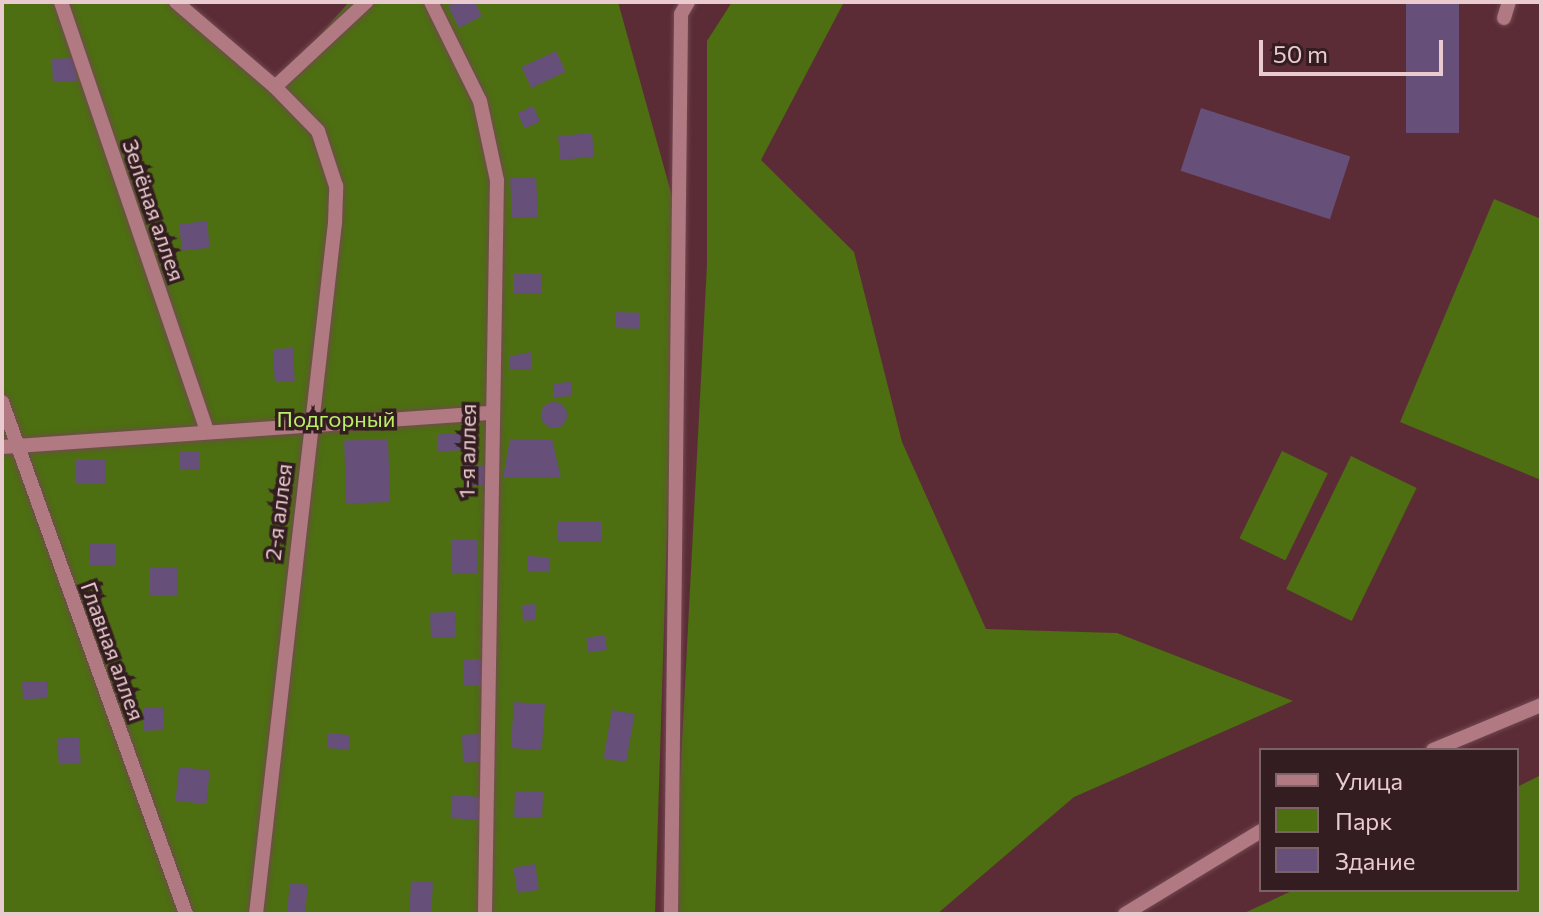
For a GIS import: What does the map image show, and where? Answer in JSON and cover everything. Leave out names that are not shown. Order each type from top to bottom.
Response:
[{"type":"lane","name":"Зелёная аллея","points":[[61,2],[207,431]]},
{"type":"lane","name":"2-я аллея","points":[[176,2],[275,87],[318,131],[336,186],[256,914]]},
{"type":"lane","points":[[275,87],[366,2]]},
{"type":"lane","name":"1-я аллея","points":[[431,2],[480,101],[497,180],[489,413],[485,914]]},
{"type":"lane","points":[[671,914],[681,14],[688,2]]},
{"type":"lane","points":[[1504,18],[1509,2]]},
{"type":"lane","name":"Главная аллея","points":[[2,402],[9,446],[186,914]]},
{"type":"lane","points":[[9,446],[489,413]]},
{"type":"lane","points":[[1438,748],[1541,705]]},
{"type":"lane","points":[[1125,914],[1259,832]]},
{"type":"green space","name":"Подгорный","points":[[2,2],[175,2],[275,87],[349,2],[618,2],[677,214],[655,914],[2,914]]},
{"type":"green space","points":[[732,2],[844,2],[761,160],[854,252],[902,442],[986,629],[1117,633],[1293,701],[1074,797],[937,914],[673,914],[707,264],[707,41]]},
{"type":"green space","points":[[1494,199],[1541,219],[1541,480],[1400,422]]},
{"type":"green space","points":[[1282,451],[1328,473],[1285,561],[1239,538]]},
{"type":"green space","points":[[1351,456],[1417,488],[1352,621],[1286,589]]},
{"type":"green space","points":[[1541,775],[1541,914],[1242,914],[1290,892],[1519,892],[1519,786]]},
{"type":"building","points":[[456,2],[475,2],[482,16],[459,28],[448,6]]},
{"type":"building","points":[[1406,2],[1459,2],[1459,133],[1406,133]]},
{"type":"building","points":[[556,51],[566,72],[531,88],[522,67]]},
{"type":"building","points":[[76,58],[77,81],[53,82],[52,59]]},
{"type":"building","points":[[533,106],[540,121],[525,129],[518,113]]},
{"type":"building","points":[[1201,108],[1350,157],[1330,219],[1181,171]]},
{"type":"building","points":[[592,133],[594,157],[560,160],[558,136]]},
{"type":"building","points":[[536,177],[538,217],[512,218],[510,178]]},
{"type":"building","points":[[207,221],[210,248],[182,251],[179,224]]},
{"type":"building","points":[[513,273],[542,273],[542,293],[513,293]]},
{"type":"building","points":[[616,312],[640,313],[639,329],[615,328]]},
{"type":"building","points":[[293,348],[295,381],[275,382],[273,349]]},
{"type":"building","points":[[532,352],[532,369],[509,370],[509,356]]},
{"type":"building","points":[[571,382],[572,396],[554,397],[553,383]]},
{"type":"building","points":[[554,402],[563,406],[567,415],[563,424],[554,428],[545,424],[541,415],[545,406]]},
{"type":"building","points":[[464,433],[465,450],[438,451],[437,434]]},
{"type":"building","points":[[388,439],[390,502],[346,503],[344,441]]},
{"type":"building","points":[[510,439],[552,439],[561,478],[503,478]]},
{"type":"building","points":[[180,452],[200,452],[200,470],[180,470]]},
{"type":"building","points":[[75,459],[105,459],[105,483],[75,483]]},
{"type":"building","points":[[464,465],[485,465],[485,486],[464,486]]},
{"type":"building","points":[[558,521],[602,521],[602,542],[558,542]]},
{"type":"building","points":[[452,540],[477,540],[477,574],[452,574]]},
{"type":"building","points":[[90,543],[115,543],[115,565],[90,565]]},
{"type":"building","points":[[528,556],[550,557],[549,572],[527,571]]},
{"type":"building","points":[[150,568],[177,568],[177,595],[150,595]]},
{"type":"building","points":[[535,604],[536,620],[523,621],[522,605]]},
{"type":"building","points":[[455,612],[456,637],[431,638],[430,613]]},
{"type":"building","points":[[605,635],[607,650],[588,652],[586,638]]},
{"type":"building","points":[[464,659],[482,659],[482,685],[464,685]]},
{"type":"building","points":[[47,681],[48,698],[23,699],[22,682]]},
{"type":"building","points":[[514,702],[545,704],[542,750],[511,748]]},
{"type":"building","points":[[163,707],[164,730],[144,731],[143,708]]},
{"type":"building","points":[[612,710],[635,714],[626,762],[603,758]]},
{"type":"building","points":[[328,733],[350,735],[349,750],[327,748]]},
{"type":"building","points":[[480,734],[481,762],[463,763],[462,735]]},
{"type":"building","points":[[79,737],[81,763],[59,764],[57,739]]},
{"type":"building","points":[[179,767],[210,770],[206,804],[175,801]]},
{"type":"building","points":[[515,791],[543,792],[542,818],[514,817]]},
{"type":"building","points":[[452,795],[482,797],[480,820],[450,818]]},
{"type":"building","points":[[535,864],[539,890],[517,893],[513,867]]},
{"type":"building","points":[[411,881],[433,882],[431,914],[409,914]]},
{"type":"building","points":[[290,883],[308,885],[305,914],[287,914]]}]
